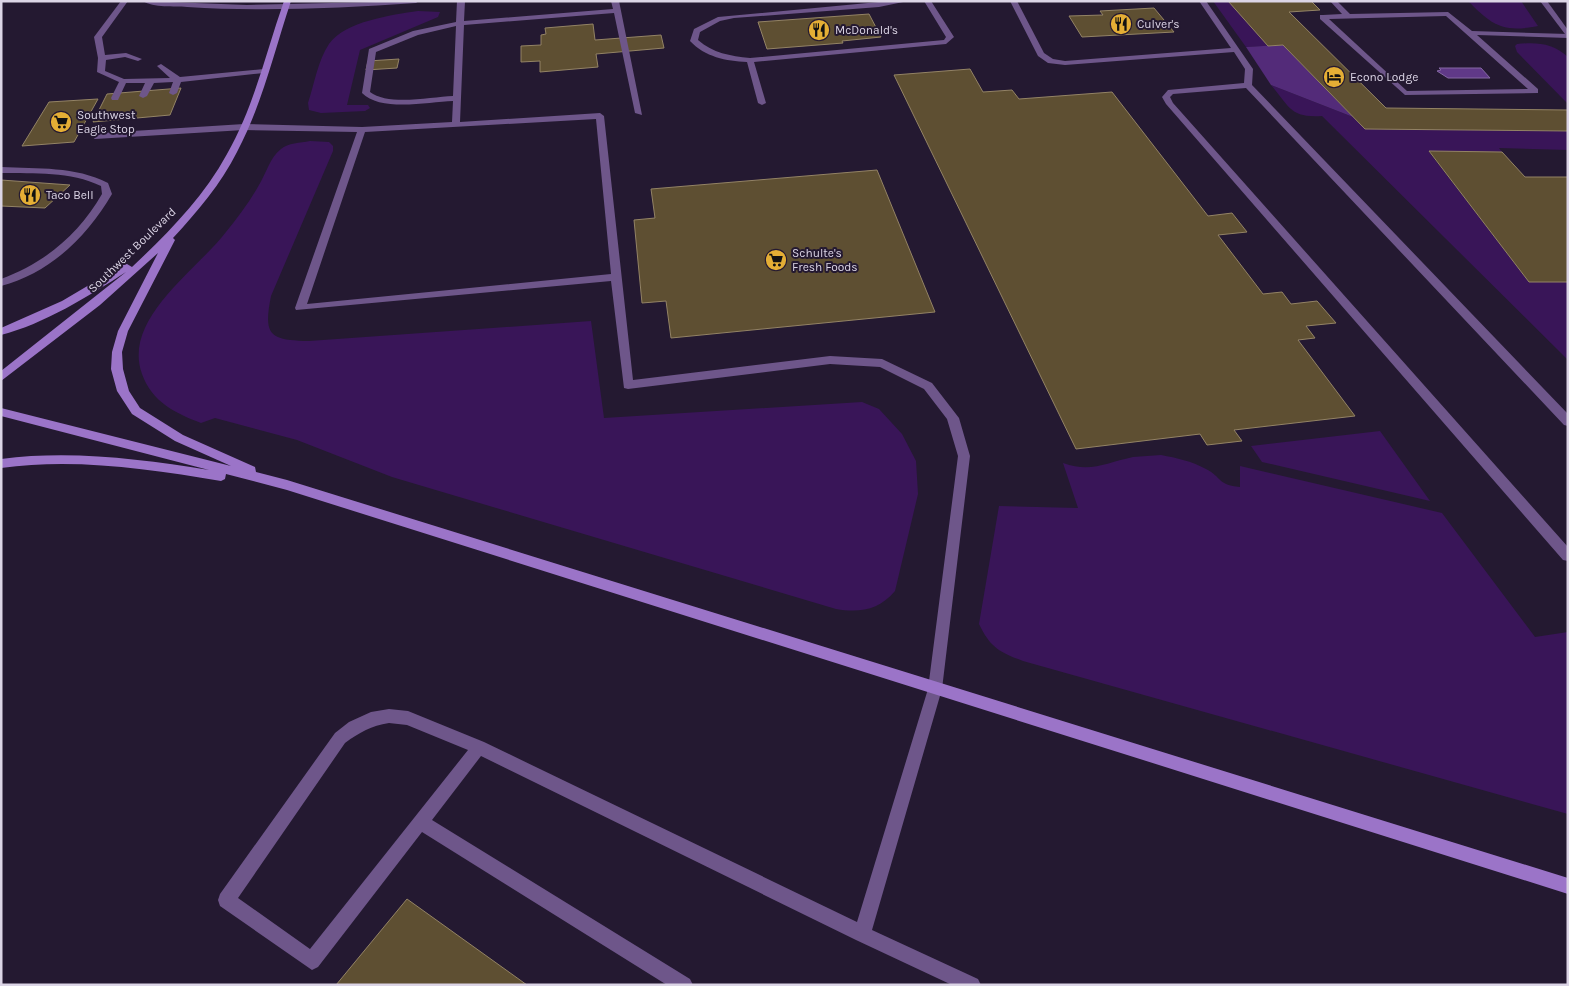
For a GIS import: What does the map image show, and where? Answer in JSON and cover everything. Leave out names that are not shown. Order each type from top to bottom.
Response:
[{"type":"main road","name":"Southwest Boulevard","points":[[1,377],[108,293],[175,230],[212,184],[231,155],[244,127],[287,5]]},
{"type":"main road","points":[[1,332],[48,314],[89,292],[136,261],[175,230]]},
{"type":"main road","points":[[175,230],[123,331],[117,352],[117,369],[123,391],[136,411],[179,438],[287,486]]},
{"type":"main road","points":[[1,412],[287,486],[1568,886]]},
{"type":"main road","points":[[1,464],[82,460],[147,465],[287,486]]},
{"type":"street","points":[[125,1],[98,37],[102,58],[101,72],[123,81],[150,82],[264,71]]},
{"type":"street","points":[[146,1],[189,6],[416,1]]},
{"type":"street","points":[[456,126],[461,1]]},
{"type":"street","points":[[615,1],[639,113]]},
{"type":"street","points":[[905,1],[718,19],[697,31],[694,41],[703,49],[717,56],[750,60],[946,42],[950,37],[927,1]]},
{"type":"street","points":[[1013,1],[1041,54],[1051,61],[1065,63],[1234,50]]},
{"type":"street","points":[[1202,1],[1234,50],[1249,69],[1248,85],[1568,422]]},
{"type":"street","points":[[1333,1],[1349,17]]},
{"type":"street","points":[[1543,1],[1568,36]]},
{"type":"street","points":[[1316,10],[1323,17],[1405,93],[1535,91],[1448,14],[1323,17]]},
{"type":"street","points":[[457,98],[392,102],[375,100],[366,93],[372,51],[416,33],[461,22],[617,11]]},
{"type":"street","points":[[1470,34],[1568,36]]},
{"type":"street","points":[[102,58],[126,55],[138,58]]},
{"type":"street","points":[[750,60],[762,103]]},
{"type":"street","points":[[161,66],[178,80]]},
{"type":"street","points":[[173,93],[178,80]]},
{"type":"street","points":[[115,98],[123,81]]},
{"type":"street","points":[[143,96],[150,82]]},
{"type":"street","points":[[1248,85],[1171,92],[1166,97],[1170,104],[1568,556]]},
{"type":"street","points":[[100,127],[95,136],[244,127],[362,130],[456,126],[600,116],[628,385],[830,360],[882,363],[928,386],[953,418],[964,456],[934,689],[862,934]]},
{"type":"street","points":[[158,132],[162,122]]},
{"type":"street","points":[[122,134],[127,125]]},
{"type":"street","points":[[362,130],[300,308],[616,277]]},
{"type":"street","points":[[1,170],[78,174],[95,178],[104,185],[107,194],[101,206],[62,250],[43,264],[20,277],[1,283]]},
{"type":"street","points":[[480,747],[312,961],[226,900],[340,738],[354,727],[371,719],[390,716],[408,718],[480,747],[862,934],[972,985]]},
{"type":"street","points":[[422,823],[684,985]]},
{"type":"shaded area","points":[[1213,1],[1228,1],[1268,46],[1246,47]]},
{"type":"shaded area","points":[[1468,1],[1521,1],[1538,26],[1515,28],[1498,25],[1484,16]]},
{"type":"shaded area","points":[[418,11],[440,12],[438,17],[360,50],[347,105],[368,105],[370,108],[365,111],[321,113],[309,110],[308,103],[319,65],[325,50],[336,36],[370,20]]},
{"type":"shaded area","points":[[1517,44],[1544,44],[1557,49],[1568,57],[1568,104],[1517,52],[1515,46]]},
{"type":"shaded area","points":[[1283,45],[1353,117],[1271,85],[1246,47]]},
{"type":"shaded area","points":[[1439,68],[1481,68],[1490,78],[1448,78],[1437,71],[1441,70]]},
{"type":"shaded area","points":[[1271,85],[1353,117],[1365,129],[1568,131],[1568,150],[1499,148],[1502,152],[1429,152],[1529,282],[1568,282],[1568,360],[1322,116],[1303,115],[1292,110]]},
{"type":"shaded area","points":[[310,141],[329,142],[333,146],[333,151],[271,296],[268,320],[272,333],[285,339],[309,341],[591,321],[604,418],[862,402],[879,409],[902,434],[916,461],[918,494],[895,591],[882,602],[869,609],[853,611],[836,609],[392,477],[297,440],[215,418],[201,423],[165,405],[146,384],[142,374],[139,354],[143,334],[152,315],[181,279],[213,247],[235,221],[262,181],[277,152],[287,146]]},
{"type":"shaded area","points":[[1380,431],[1430,501],[1262,462],[1251,446]]},
{"type":"shaded area","points":[[1161,455],[1200,466],[1211,472],[1223,483],[1233,486],[1240,487],[1240,466],[1442,513],[1535,637],[1568,632],[1568,814],[1023,661],[996,648],[987,638],[979,624],[999,506],[1078,508],[1063,463],[1073,466],[1090,467],[1133,457]]},
{"type":"building","name":"Econo Lodge","points":[[1228,1],[1311,1],[1320,10],[1289,12],[1386,108],[1568,110],[1568,131],[1365,129],[1283,45],[1268,46]]},
{"type":"building","name":"Culver's","points":[[1154,8],[1174,32],[1082,37],[1069,16],[1103,15],[1100,11]]},
{"type":"building","name":"McDonald's","points":[[869,14],[881,37],[842,41],[843,43],[767,49],[758,22]]},
{"type":"building","points":[[593,24],[595,40],[661,35],[664,48],[596,54],[598,67],[540,72],[540,61],[521,62],[521,46],[541,45],[541,35],[546,34],[545,28]]},
{"type":"building","points":[[399,59],[397,68],[366,70],[368,61]]},
{"type":"building","points":[[970,69],[983,92],[1012,90],[1019,99],[1112,92],[1208,216],[1232,213],[1247,232],[1218,235],[1263,294],[1282,292],[1291,304],[1317,301],[1336,323],[1306,326],[1315,338],[1298,340],[1355,416],[1234,430],[1242,441],[1207,445],[1200,434],[1076,449],[894,75]]},
{"type":"building","points":[[181,88],[170,115],[93,122],[107,94]]},
{"type":"building","name":"Southwest Eagle Stop","points":[[98,99],[74,142],[22,146],[49,102]]},
{"type":"building","points":[[1429,151],[1502,152],[1525,177],[1568,177],[1568,282],[1529,282]]},
{"type":"building","name":"Schulte's Fresh Foods","points":[[877,170],[935,312],[671,338],[666,301],[642,303],[634,220],[655,218],[651,189]]},
{"type":"building","name":"Taco Bell","points":[[1,180],[70,185],[45,208],[1,206]]},
{"type":"building","points":[[407,899],[527,985],[336,985]]},
{"type":"place","name":"Culver's","points":[[1121,24]]},
{"type":"place","name":"McDonald's","points":[[819,30]]},
{"type":"place","name":"Econo Lodge","points":[[1334,77]]},
{"type":"place","name":"Southwest Eagle Stop","points":[[61,122]]},
{"type":"place","name":"Taco Bell","points":[[30,195]]},
{"type":"place","name":"Schulte's Fresh Foods","points":[[776,260]]}]
